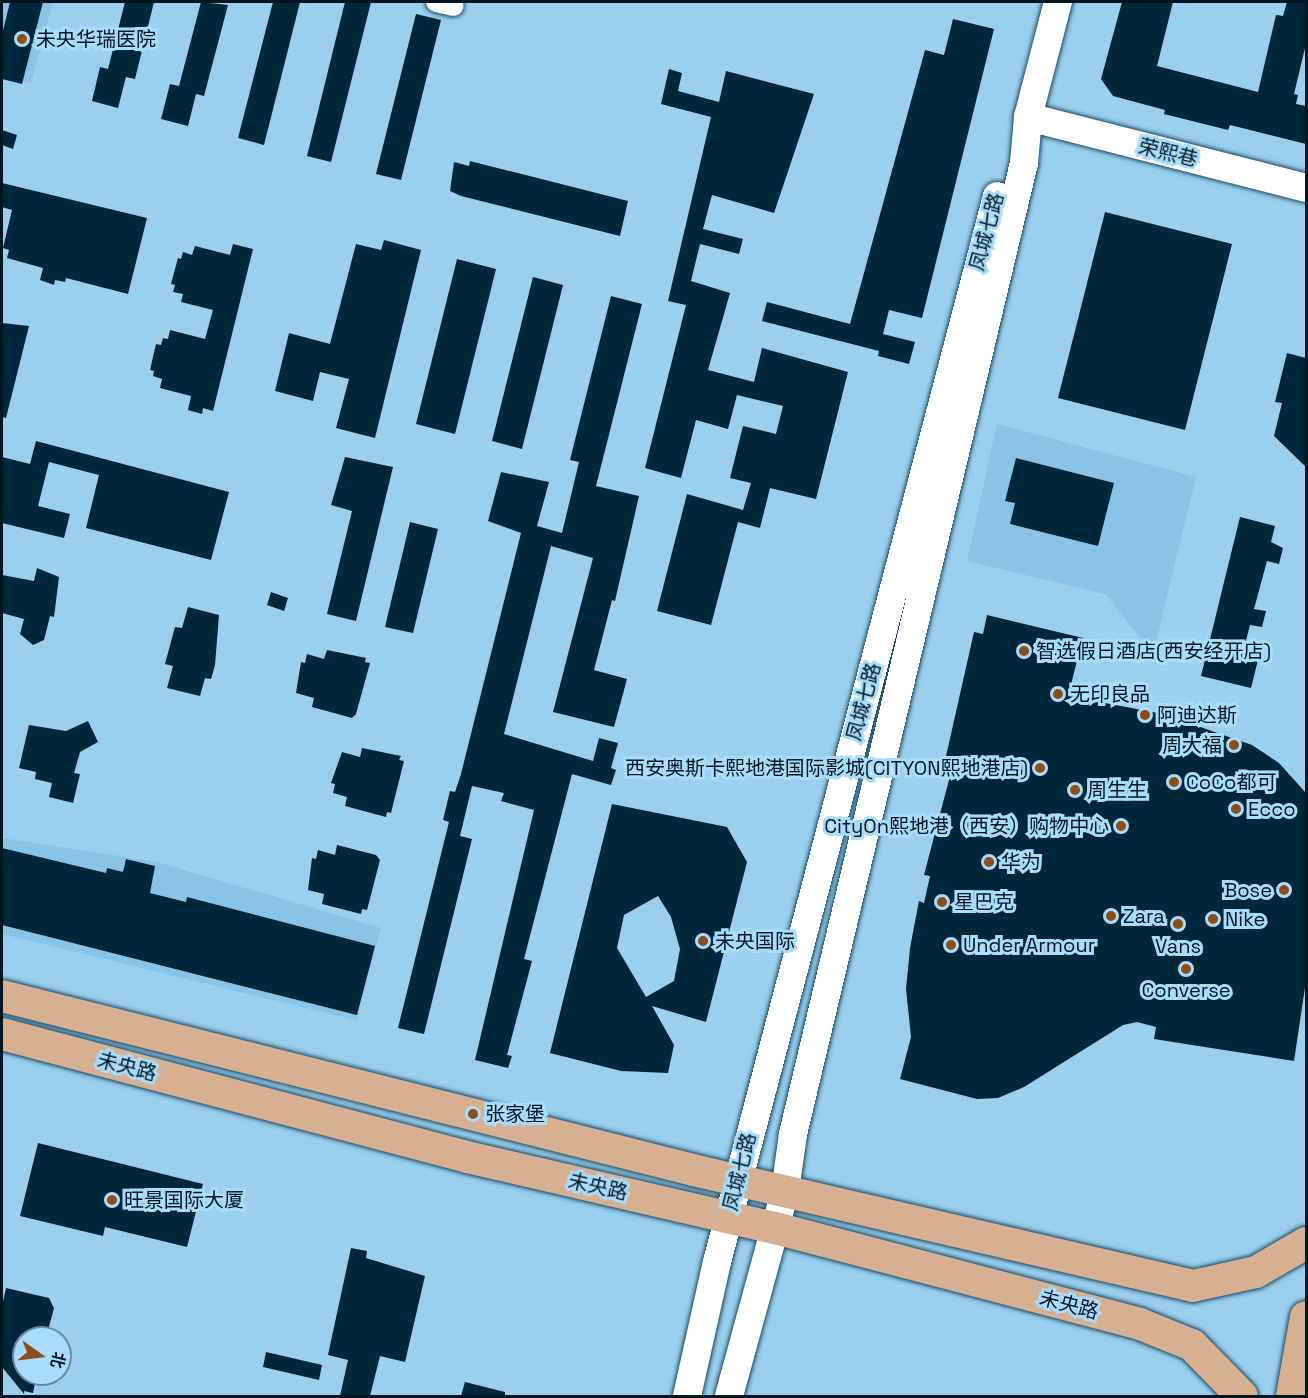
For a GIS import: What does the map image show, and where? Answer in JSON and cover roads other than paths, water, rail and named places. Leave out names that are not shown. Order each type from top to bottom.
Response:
[{"type":"main road","name":"未央路","points":[[2,996],[785,1191],[1193,1286],[1256,1272],[1306,1243]]},
{"type":"main road","name":"未央路","points":[[2,1034],[467,1157],[775,1228],[1140,1324],[1192,1345],[1242,1396]]},
{"type":"main road","points":[[1292,1396],[1306,1317]]},
{"type":"street","name":"凤城七路","points":[[729,1396],[785,1191],[794,1134],[1024,163],[1028,117],[1059,2]]},
{"type":"street","name":"凤城七路","points":[[687,1396],[738,1179],[1009,148],[1028,117]]},
{"type":"street","name":"荣熙巷","points":[[1028,117],[1306,188]]},
{"type":"place","name":"未央华瑞医院","points":[[22,39]]},
{"type":"place","name":"智选假日酒店(西安经开店)","points":[[1024,651]]},
{"type":"place","name":"无印良品","points":[[1058,694]]},
{"type":"place","name":"阿迪达斯","points":[[1145,715]]},
{"type":"place","name":"周大福","points":[[1234,745]]},
{"type":"place","name":"西安奥斯卡熙地港国际影城(CITYON熙地港店)","points":[[1040,768]]},
{"type":"place","name":"CoCo都可","points":[[1174,782]]},
{"type":"place","name":"周生生","points":[[1075,790]]},
{"type":"place","name":"Ecco","points":[[1236,809]]},
{"type":"place","name":"CityOn熙地港（西安）购物中心","points":[[1121,826]]},
{"type":"place","name":"华为","points":[[989,862]]},
{"type":"place","name":"Bose","points":[[1284,890]]},
{"type":"place","name":"星巴克","points":[[942,902]]},
{"type":"place","name":"Zara","points":[[1111,916]]},
{"type":"place","name":"Nike","points":[[1213,919]]},
{"type":"place","name":"Vans","points":[[1178,924]]},
{"type":"place","name":"未央国际","points":[[703,941]]},
{"type":"place","name":"Under Armour","points":[[951,945]]},
{"type":"place","name":"Converse","points":[[1186,969]]},
{"type":"place","name":"张家堡","points":[[473,1114]]},
{"type":"place","name":"旺景国际大厦","points":[[112,1200]]}]
